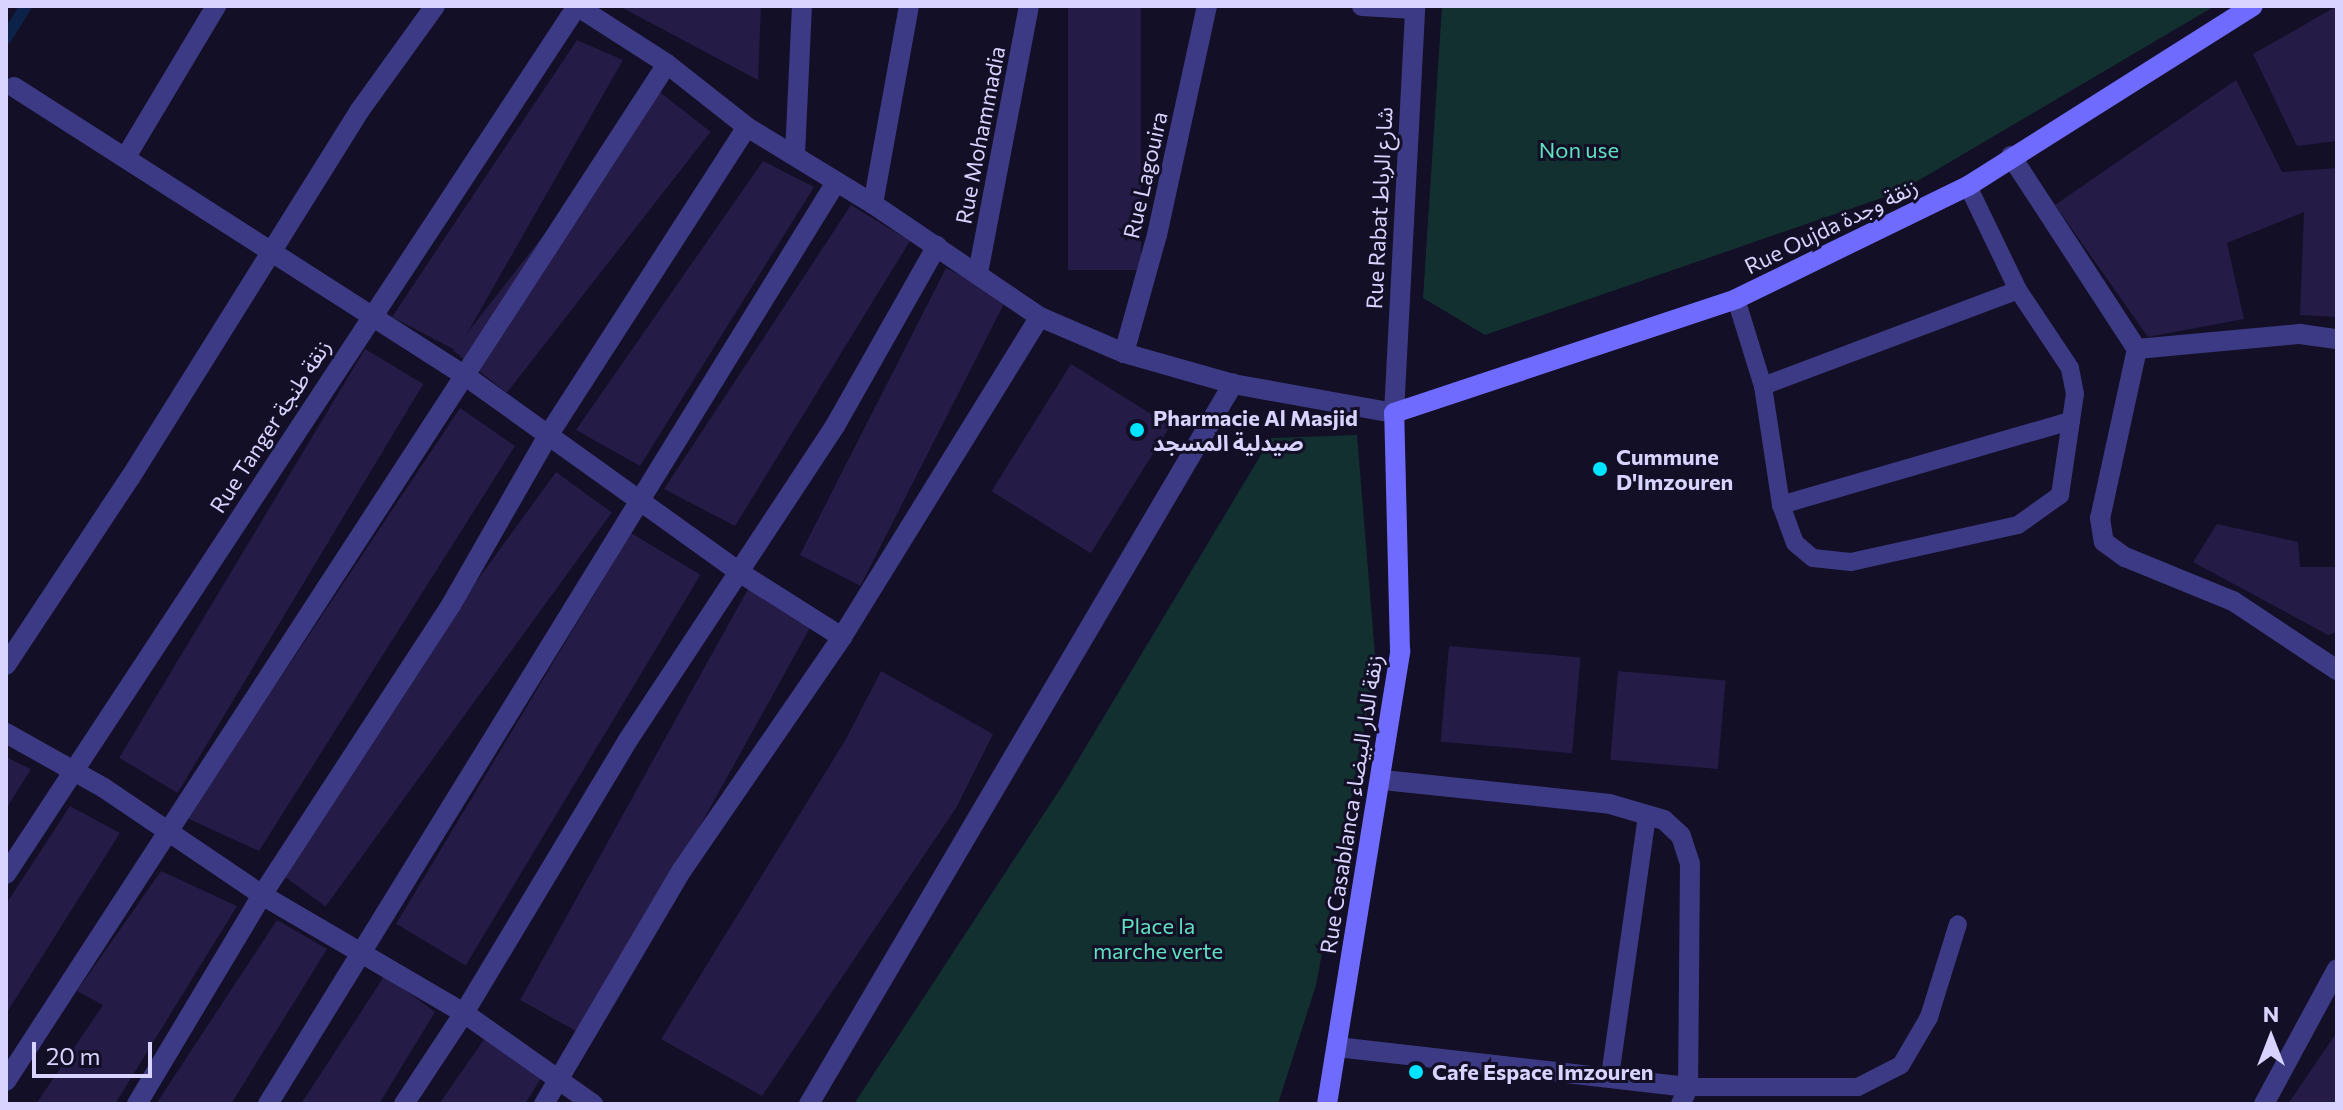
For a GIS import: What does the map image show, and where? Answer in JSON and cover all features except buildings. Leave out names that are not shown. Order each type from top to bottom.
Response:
[{"type":"main road","name":"Rue Oujda زنقة وجدة","points":[[1394,413],[1736,299],[1968,186],[2250,7]]},
{"type":"main road","name":"Rue Casablanca زنقة الدار البيضاء","points":[[1327,1104],[1383,780],[1400,651],[1394,413]]},
{"type":"street","points":[[127,155],[216,6]]},
{"type":"street","points":[[6,665],[360,110],[435,6]]},
{"type":"street","points":[[577,6],[667,64],[747,127],[873,204],[1040,317],[1124,353],[1233,384],[1394,413]]},
{"type":"street","name":"Rue Tanger زنقة طنجة","points":[[6,874],[577,6]]},
{"type":"street","points":[[795,154],[802,6]]},
{"type":"street","points":[[873,204],[909,6]]},
{"type":"street","name":"Rue Mohammadia","points":[[978,273],[1029,6]]},
{"type":"street","name":"Rue Lagouira","points":[[1124,353],[1157,235],[1207,6]]},
{"type":"street","points":[[1362,6],[1415,8]]},
{"type":"street","name":"Rue Rabat شارع الرباط","points":[[1394,413],[1415,8]]},
{"type":"street","points":[[6,1081],[467,377],[667,64]]},
{"type":"street","points":[[14,87],[127,155],[467,377],[640,497],[739,572],[842,637]]},
{"type":"street","points":[[137,1104],[262,895],[451,605],[549,434],[747,127]]},
{"type":"street","points":[[2011,156],[2137,349],[2100,518],[2104,542],[2125,557],[2233,601],[2337,670]]},
{"type":"street","points":[[268,1104],[836,182]]},
{"type":"street","points":[[404,1104],[464,1013],[628,740],[835,426],[937,246]]},
{"type":"street","points":[[544,1104],[682,870],[842,637],[1040,317]]},
{"type":"street","points":[[2137,349],[2300,334],[2337,339]]},
{"type":"street","points":[[809,1104],[1233,384]]},
{"type":"street","points":[[6,733],[74,771],[262,895],[363,951],[464,1013],[593,1104]]},
{"type":"street","points":[[1337,1047],[1610,1076],[1685,1096],[1690,864],[1681,836],[1664,820],[1610,804],[1383,780]]},
{"type":"street","points":[[2264,1104],[2336,973]]},
{"type":"lane","points":[[1736,299],[1763,386],[1781,505],[1795,543],[1813,558],[1851,562],[2018,525],[2060,495],[2071,421],[2070,368],[2018,290],[1968,186]]},
{"type":"lane","points":[[1763,386],[2018,290]]},
{"type":"lane","points":[[1781,505],[2071,421]]},
{"type":"lane","points":[[1610,1076],[1647,815]]},
{"type":"lane","points":[[1685,1096],[1858,1087],[1901,1065],[1929,1017],[1958,924]]},
{"type":"green space","name":"Non use","points":[[1442,6],[2213,7],[1899,192],[1485,335],[1423,298]]},
{"type":"green space","name":"Place la marche verte","points":[[1357,435],[1376,667],[1316,985],[1278,1104],[854,1104],[1066,780],[1271,438]]},
{"type":"waterway","points":[[6,38],[26,6]]},
{"type":"place","name":"Pharmacie Al Masjid صيدلية المسجد","points":[[1137,430]]},
{"type":"place","name":"Cummune D'Imzouren","points":[[1600,469]]},
{"type":"place","name":"Cafe Espace Imzouren","points":[[1416,1072]]}]
